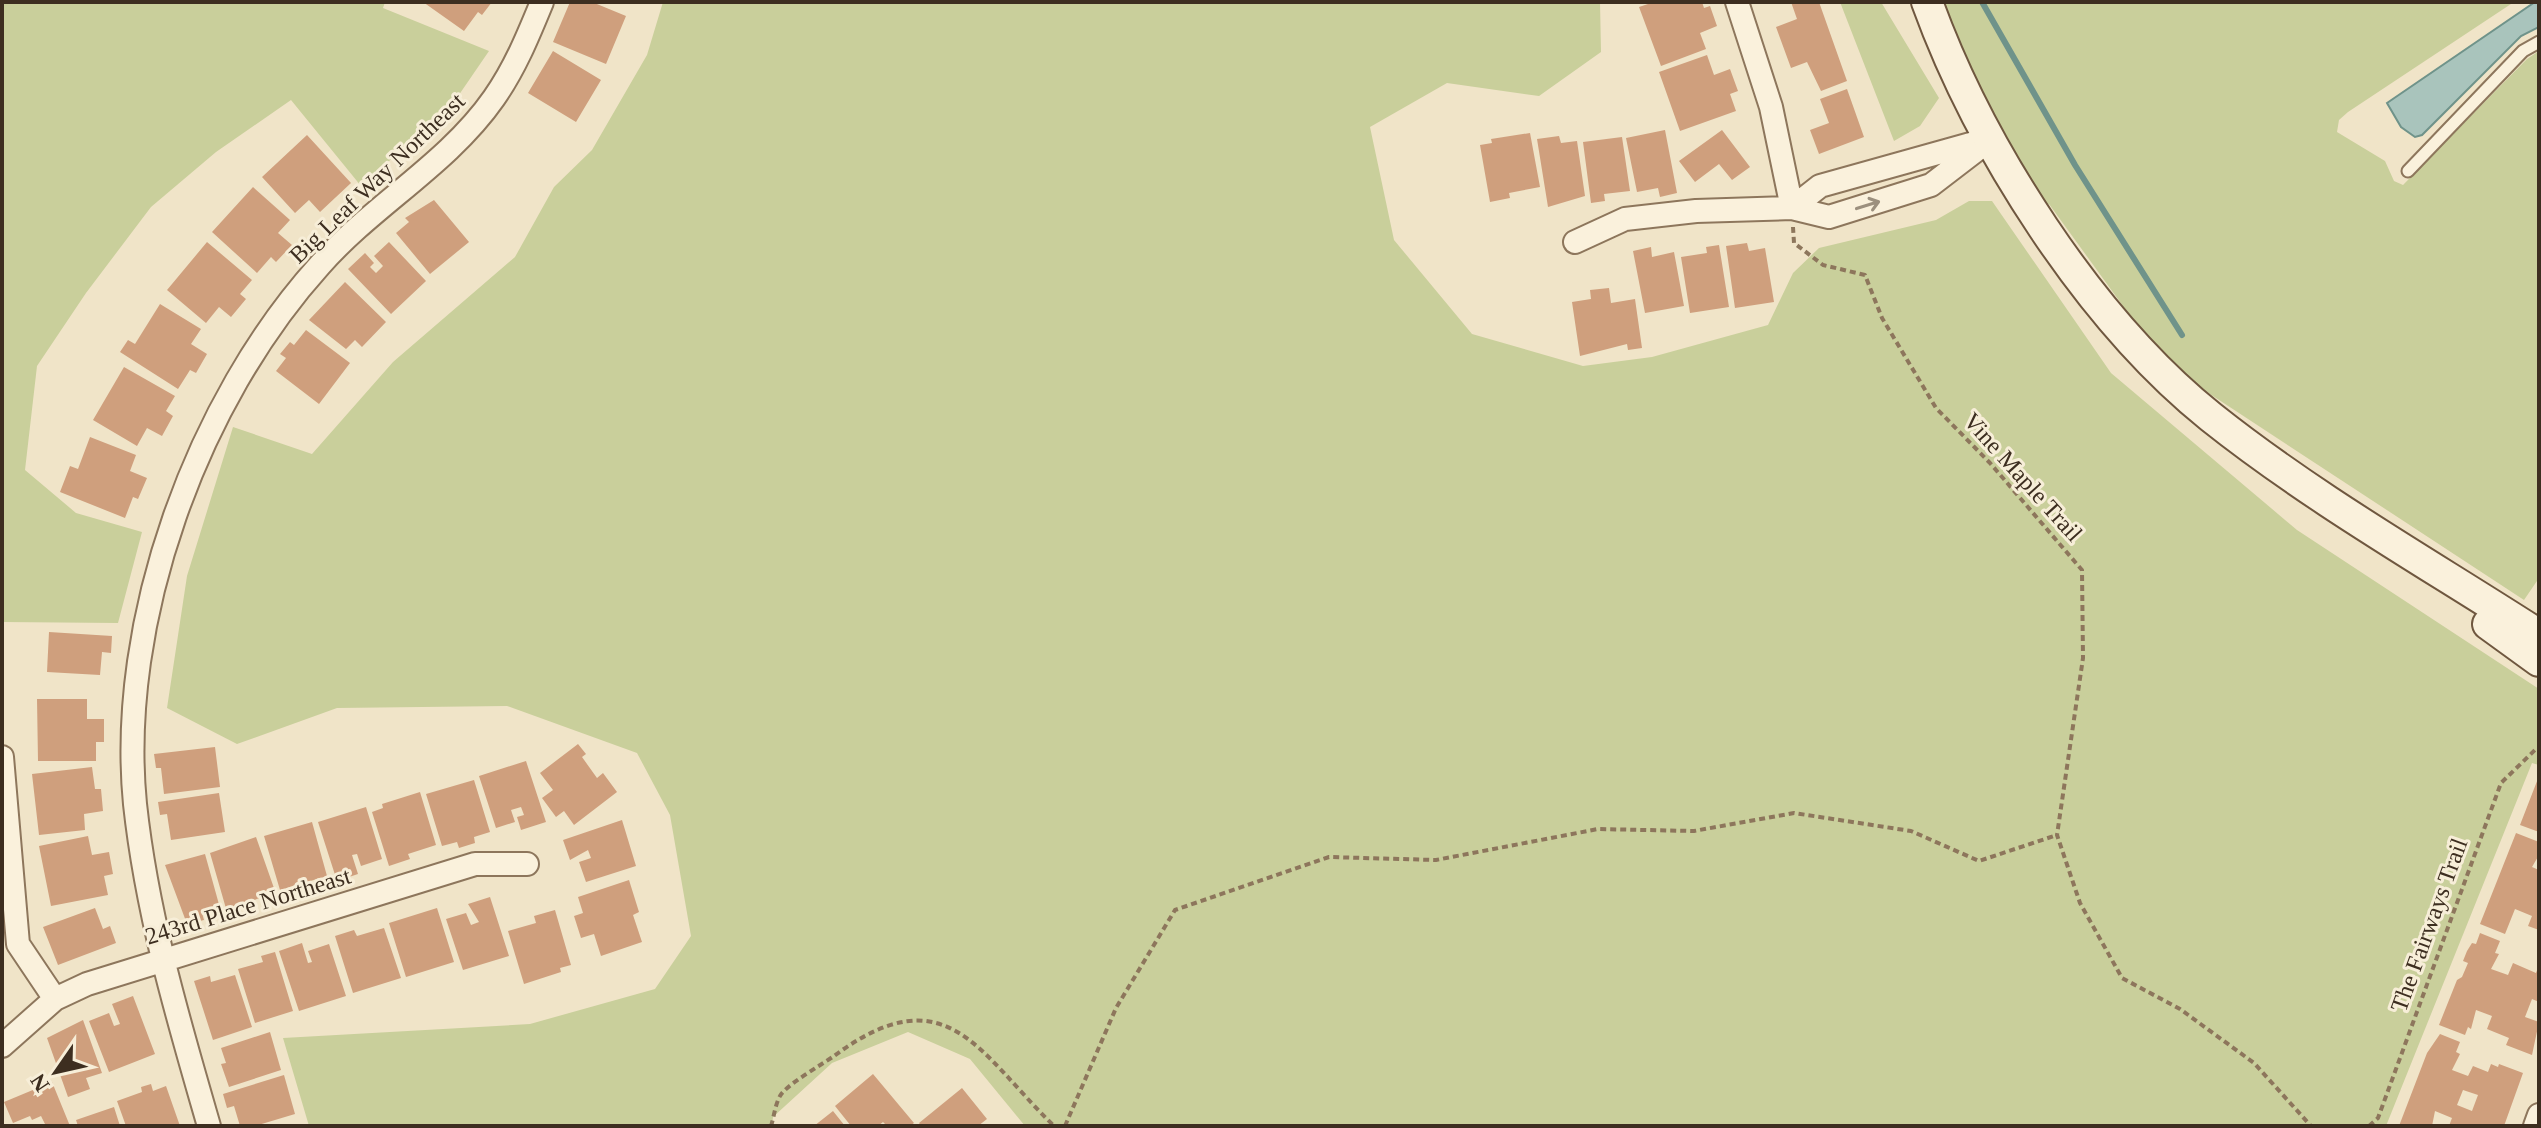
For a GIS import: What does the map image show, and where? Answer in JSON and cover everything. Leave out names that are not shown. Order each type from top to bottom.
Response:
[{"type":"main road","points":[[1927,2],[1957,76],[1991,139],[2086,285],[2184,393],[2281,470],[2539,635]]},
{"type":"main road","points":[[2438,571],[2463,606],[2539,661]]},
{"type":"street","name":"Big Leaf Way Northeast","points":[[209,1126],[161,960],[135,800],[136,706],[151,600],[188,484],[211,430],[269,329],[319,266],[361,223],[460,138],[492,101],[520,57],[542,2]]},
{"type":"street","points":[[1737,2],[1771,107],[1792,208]]},
{"type":"street","points":[[1792,208],[1820,186],[1991,139]]},
{"type":"street","points":[[1575,242],[1625,219],[1696,211],[1792,208],[1829,217],[1931,185],[1991,139]]},
{"type":"street","points":[[2,757],[18,944],[55,999]]},
{"type":"street","name":"243rd Place Northeast","points":[[2,1046],[55,999],[87,984],[475,864],[527,864]]},
{"type":"street","points":[[2535,1126],[2539,1115]]},
{"type":"lane","points":[[2408,171],[2523,51],[2539,42]]},
{"type":"path","name":"Vine Maple Trail","points":[[1792,208],[1794,243],[1823,265],[1865,275],[1882,318],[1936,408],[1990,463],[2082,570],[2083,658],[2057,835]]},
{"type":"path","name":"The Fairways Trail","points":[[2369,1126],[2378,1118],[2501,783],[2536,749],[2539,750]]},
{"type":"path","points":[[1065,1126],[1116,1008],[1175,910],[1329,857],[1436,860],[1598,829],[1694,831],[1794,813],[1911,831],[1979,861],[2057,835],[2080,903],[2122,978],[2180,1009],[2254,1063],[2311,1126]]},
{"type":"path","points":[[771,1126],[780,1094],[862,1035],[918,1018],[956,1027],[1020,1086],[1054,1126]]},
{"type":"green space","points":[[2,2],[385,2],[383,8],[489,51],[452,105],[361,186],[291,100],[216,152],[151,207],[86,293],[37,366],[25,470],[76,513],[142,532],[118,623],[2,622]]},
{"type":"green space","points":[[663,2],[1600,2],[1601,52],[1539,96],[1447,83],[1370,127],[1394,240],[1472,334],[1583,366],[1652,357],[1768,325],[1793,273],[1819,248],[1936,220],[1969,201],[1992,201],[2111,373],[2297,530],[2539,689],[2539,765],[2532,763],[2386,1126],[1025,1126],[970,1059],[908,1032],[832,1063],[773,1117],[772,1126],[309,1126],[283,1038],[530,1024],[655,989],[691,936],[670,815],[637,753],[507,706],[337,708],[237,744],[167,708],[187,576],[233,427],[312,454],[393,362],[515,257],[554,187],[592,150],[647,55]]},
{"type":"green space","points":[[1840,2],[1881,2],[1939,98],[1920,126],[1894,141]]},
{"type":"green space","points":[[1927,2],[2514,2],[2348,112],[2339,120],[2337,132],[2385,161],[2394,181],[2403,185],[2527,59],[2539,51],[2539,578],[2524,600],[2181,375],[2152,346],[2049,204],[2036,213]]},
{"type":"water","points":[[2539,2],[2539,27],[2521,36],[2422,135],[2415,137],[2401,127],[2387,103]]},
{"type":"building","points":[[423,2],[492,2],[482,15],[478,12],[464,31]]},
{"type":"building","points":[[570,2],[592,2],[626,16],[606,64],[553,42]]},
{"type":"building","points":[[1654,2],[1702,2],[1704,8],[1710,6],[1717,26],[1700,33],[1706,49],[1661,66],[1639,7]]},
{"type":"building","points":[[1791,2],[1819,2],[1847,81],[1821,91],[1807,62],[1791,68],[1776,27],[1797,19]]},
{"type":"building","points":[[553,51],[601,80],[576,122],[528,93]]},
{"type":"building","points":[[1707,55],[1714,75],[1730,69],[1738,91],[1730,94],[1736,111],[1680,131],[1659,72]]},
{"type":"building","points":[[1847,89],[1864,137],[1819,154],[1810,130],[1829,123],[1820,99]]},
{"type":"building","points":[[1665,130],[1677,193],[1660,197],[1658,188],[1637,192],[1626,138]]},
{"type":"building","points":[[1722,130],[1750,167],[1732,180],[1719,164],[1695,182],[1679,161]]},
{"type":"building","points":[[1530,133],[1540,187],[1509,193],[1510,198],[1490,202],[1480,145],[1492,143],[1491,139]]},
{"type":"building","points":[[307,135],[351,183],[320,212],[309,200],[295,213],[262,177]]},
{"type":"building","points":[[1559,136],[1561,143],[1577,141],[1585,196],[1548,207],[1537,139]]},
{"type":"building","points":[[1622,137],[1630,191],[1604,194],[1605,201],[1591,203],[1583,142]]},
{"type":"building","points":[[253,187],[290,220],[278,233],[292,245],[276,262],[271,257],[257,273],[212,232]]},
{"type":"building","points":[[434,200],[469,242],[430,274],[396,233],[409,222],[405,218]]},
{"type":"building","points":[[207,242],[252,280],[240,294],[246,299],[231,317],[219,307],[206,323],[167,290]]},
{"type":"building","points":[[389,242],[426,281],[391,314],[348,269],[365,253],[374,263],[370,267],[376,273],[383,266],[374,256]]},
{"type":"building","points":[[1747,243],[1749,251],[1765,248],[1774,302],[1735,308],[1726,246]]},
{"type":"building","points":[[1719,245],[1729,307],[1690,313],[1681,257],[1707,253],[1706,247]]},
{"type":"building","points":[[1651,247],[1652,257],[1674,252],[1684,306],[1645,313],[1633,251]]},
{"type":"building","points":[[345,282],[386,322],[362,347],[355,340],[346,349],[309,320]]},
{"type":"building","points":[[1609,288],[1611,303],[1635,299],[1642,348],[1628,350],[1627,344],[1580,356],[1572,302],[1591,299],[1590,290]]},
{"type":"building","points":[[160,304],[201,329],[191,344],[207,354],[196,373],[190,370],[178,389],[120,352],[128,340],[135,344]]},
{"type":"building","points":[[306,330],[350,363],[319,404],[276,371],[286,358],[280,354],[290,342],[294,345]]},
{"type":"building","points":[[124,367],[175,396],[166,411],[173,416],[162,436],[147,428],[137,446],[93,420]]},
{"type":"building","points":[[90,437],[136,455],[130,471],[147,478],[138,499],[133,497],[125,518],[60,492],[70,466],[78,469]]},
{"type":"building","points":[[49,632],[112,636],[111,653],[102,652],[100,675],[47,672]]},
{"type":"building","points":[[37,699],[87,699],[87,719],[104,719],[104,742],[96,742],[96,761],[38,761]]},
{"type":"building","points":[[578,744],[586,754],[582,757],[597,778],[603,773],[617,792],[574,825],[564,811],[556,817],[542,798],[553,790],[540,773]]},
{"type":"building","points":[[215,747],[220,787],[164,794],[161,768],[156,768],[154,754]]},
{"type":"building","points":[[526,761],[546,822],[521,830],[517,817],[524,815],[521,807],[511,810],[515,822],[496,828],[479,776]]},
{"type":"building","points":[[92,767],[95,789],[101,789],[103,811],[84,814],[85,830],[39,835],[32,774]]},
{"type":"building","points":[[2539,776],[2539,832],[2520,825]]},
{"type":"building","points":[[474,780],[490,832],[474,837],[475,843],[459,848],[457,842],[442,846],[426,794]]},
{"type":"building","points":[[420,792],[436,845],[408,854],[410,859],[389,866],[372,812],[383,808],[382,804]]},
{"type":"building","points":[[219,793],[225,832],[171,840],[167,814],[160,815],[158,802]]},
{"type":"building","points":[[366,807],[382,859],[361,866],[357,854],[352,855],[358,874],[337,881],[318,822]]},
{"type":"building","points":[[622,820],[636,866],[586,882],[579,862],[591,858],[588,850],[570,860],[563,840]]},
{"type":"building","points":[[312,822],[327,876],[280,890],[264,836]]},
{"type":"building","points":[[2516,833],[2539,842],[2539,855],[2532,867],[2539,870],[2539,930],[2528,926],[2532,916],[2515,909],[2505,934],[2480,924]]},
{"type":"building","points":[[88,836],[92,855],[109,852],[113,874],[104,876],[108,895],[51,906],[39,846]]},
{"type":"building","points":[[256,837],[275,891],[227,912],[210,853]]},
{"type":"building","points":[[205,854],[220,908],[202,913],[204,920],[187,924],[165,865]]},
{"type":"building","points":[[629,880],[639,912],[633,915],[642,942],[601,956],[594,934],[581,938],[574,916],[583,913],[578,897]]},
{"type":"building","points":[[490,897],[509,956],[463,970],[446,919],[466,913],[471,925],[479,922],[468,904]]},
{"type":"building","points":[[95,908],[103,929],[110,926],[116,943],[58,965],[43,927]]},
{"type":"building","points":[[437,908],[454,962],[406,977],[389,923]]},
{"type":"building","points":[[555,910],[571,965],[560,968],[561,972],[524,984],[508,931],[536,923],[534,916]]},
{"type":"building","points":[[384,928],[401,978],[353,993],[335,936],[354,930],[357,936]]},
{"type":"building","points":[[2480,933],[2500,941],[2495,953],[2499,954],[2491,969],[2508,975],[2513,963],[2536,973],[2539,965],[2539,1002],[2532,999],[2525,1017],[2539,1022],[2532,1055],[2506,1045],[2509,1038],[2487,1029],[2492,1016],[2476,1010],[2471,1029],[2468,1027],[2465,1035],[2439,1025],[2457,980],[2462,977],[2468,963],[2463,961],[2467,951],[2472,943],[2476,944]]},
{"type":"building","points":[[302,943],[308,963],[312,962],[308,951],[329,944],[346,996],[299,1011],[279,951]]},
{"type":"building","points":[[275,952],[293,1011],[255,1023],[238,969],[263,962],[261,956]]},
{"type":"building","points":[[235,975],[252,1027],[213,1040],[194,981],[210,976],[211,982]]},
{"type":"building","points":[[133,996],[155,1054],[109,1072],[89,1021],[109,1013],[114,1026],[120,1024],[112,1004]]},
{"type":"building","points":[[83,1020],[102,1073],[86,1078],[90,1089],[68,1097],[47,1038]]},
{"type":"building","points":[[270,1032],[281,1070],[229,1087],[221,1064],[226,1063],[221,1048]]},
{"type":"building","points":[[2440,1034],[2460,1042],[2456,1052],[2460,1054],[2452,1070],[2468,1076],[2473,1066],[2488,1072],[2491,1064],[2498,1067],[2499,1064],[2523,1073],[2504,1126],[2449,1126],[2452,1118],[2435,1111],[2432,1126],[2399,1126],[2427,1053]],"holes":[[[2463,1090],[2478,1095],[2472,1111],[2457,1105]]]},
{"type":"building","points":[[873,1074],[914,1123],[910,1126],[887,1126],[883,1122],[878,1126],[851,1126],[835,1106]]},
{"type":"building","points":[[284,1075],[295,1114],[255,1126],[240,1126],[234,1106],[227,1108],[223,1094]]},
{"type":"building","points":[[52,1082],[70,1126],[46,1126],[41,1116],[32,1120],[30,1116],[13,1123],[4,1102]]},
{"type":"building","points":[[151,1084],[153,1091],[166,1086],[180,1126],[126,1126],[117,1101],[142,1092],[141,1087]]},
{"type":"building","points":[[962,1088],[987,1119],[978,1126],[921,1126],[919,1123]]},
{"type":"building","points":[[114,1107],[120,1126],[78,1126],[76,1120]]},
{"type":"building","points":[[833,1111],[845,1126],[814,1126]]},
{"type":"waterway","points":[[1982,2],[2075,165],[2182,335]]}]
